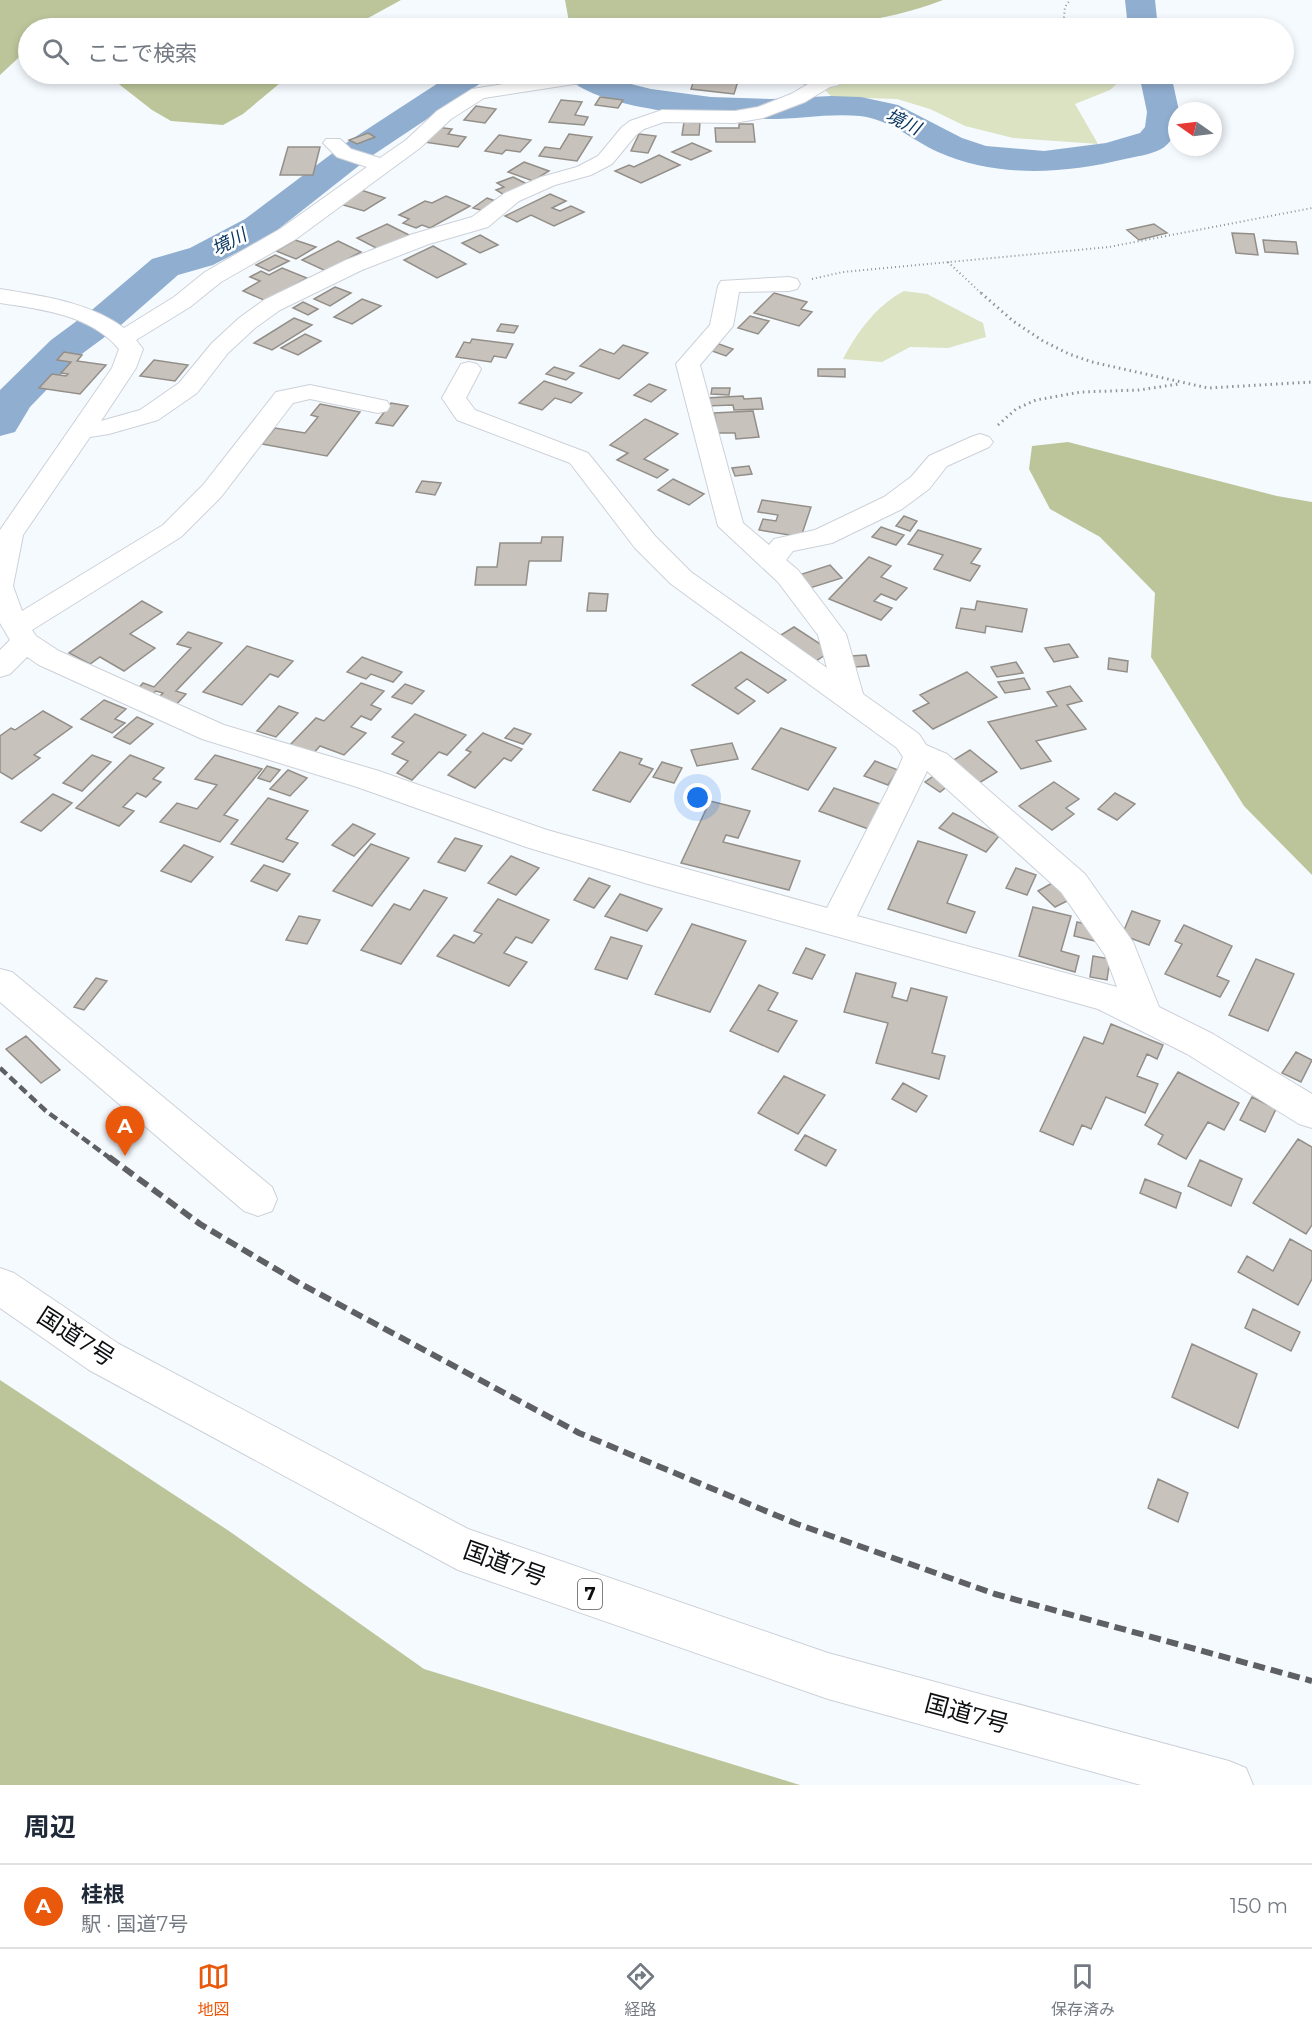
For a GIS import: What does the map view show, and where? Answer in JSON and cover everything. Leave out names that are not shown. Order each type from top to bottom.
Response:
[{"type":"main road","points":[[115,332],[141,329],[213,277],[288,234],[413,144],[444,115],[479,93],[535,84]]},
{"type":"main road","points":[[84,430],[109,427],[149,415],[188,388],[220,348],[248,322],[272,305],[354,265],[421,239],[480,222],[512,197],[548,181],[584,171],[605,160],[628,131],[637,124],[662,116],[735,117],[771,109],[828,84]]},
{"type":"main road","points":[[344,151],[384,166]]},
{"type":"main road","points":[[789,284],[729,286],[721,326],[688,364],[694,395],[731,526],[788,576],[832,634],[849,699]]},
{"type":"main road","points":[[0,296],[71,311],[115,332],[131,349],[124,368],[84,430],[45,481],[10,535],[0,587],[8,612],[21,635],[50,658],[213,732],[368,779],[537,839],[1108,998],[1200,1044],[1312,1113]]},
{"type":"main road","points":[[469,369],[454,398],[466,415],[579,458],[645,542],[681,578],[908,741],[918,757],[836,924]]},
{"type":"main road","points":[[0,667],[21,635],[172,531],[212,492],[285,397],[310,392],[378,406]]},
{"type":"main road","points":[[771,561],[784,545],[823,537],[893,503],[920,483],[938,461],[980,442]]},
{"type":"main road","points":[[915,752],[936,762],[1073,883],[1121,951],[1144,1015]]},
{"type":"main road","points":[[0,982],[258,1199]]},
{"type":"main road","name":"国道7号","points":[[0,1286],[104,1358],[458,1548],[828,1676],[1229,1785]]},
{"type":"path","points":[[1064,18],[1065,7],[1070,0]]},
{"type":"path","points":[[789,284],[843,272],[1109,247],[1312,208]]},
{"type":"path","points":[[948,262],[990,301],[1026,329],[1058,349],[1107,365],[1184,383],[1217,388],[1291,381],[1312,382]]},
{"type":"path","points":[[980,442],[1016,409],[1036,400],[1081,392],[1139,390],[1184,383]]},
{"type":"green space","points":[[0,0],[401,0],[368,18],[18,18],[18,58],[0,75]]},
{"type":"green space","points":[[565,0],[943,0],[877,18],[568,18]]},
{"type":"green space","points":[[119,84],[279,84],[243,114],[223,125],[171,121],[152,110]]},
{"type":"green space","points":[[834,84],[1116,84],[1110,90],[1075,104],[1098,144],[1013,138],[965,126],[930,109],[897,99],[832,97],[825,90]]},
{"type":"green space","points":[[904,291],[927,294],[983,323],[986,337],[948,348],[910,347],[882,362],[843,359],[869,320],[885,304]]},
{"type":"green space","points":[[1068,442],[1277,496],[1312,502],[1312,875],[1244,806],[1151,657],[1155,593],[1100,537],[1050,509],[1029,469],[1032,446]]},
{"type":"green space","points":[[0,1380],[229,1531],[424,1669],[800,1785],[0,1785]]},
{"type":"building","points":[[693,84],[737,84],[734,94],[691,89]]},
{"type":"building","points":[[600,97],[623,100],[618,108],[595,105]]},
{"type":"building","points":[[561,100],[582,102],[575,115],[588,117],[584,125],[549,122]]},
{"type":"building","points":[[476,106],[496,109],[485,123],[464,120]]},
{"type":"building","points":[[684,122],[700,123],[699,135],[682,135]]},
{"type":"building","points":[[739,124],[753,124],[755,142],[716,142],[715,128],[739,128]]},
{"type":"building","points":[[436,127],[452,129],[448,134],[466,137],[458,147],[424,142]]},
{"type":"building","points":[[368,133],[375,137],[357,144],[349,140]]},
{"type":"building","points":[[569,134],[592,137],[577,161],[539,156],[545,147],[560,149]]},
{"type":"building","points":[[639,134],[656,136],[648,153],[631,151]]},
{"type":"building","points":[[499,135],[531,140],[520,152],[506,150],[502,154],[485,151]]},
{"type":"building","points":[[692,143],[711,151],[691,160],[672,152]]},
{"type":"building","points":[[288,147],[320,147],[313,175],[280,175]]},
{"type":"building","points":[[659,155],[680,165],[641,183],[615,171],[629,165],[634,167]]},
{"type":"building","points":[[524,162],[549,171],[533,181],[508,172]]},
{"type":"building","points":[[513,177],[529,185],[506,196],[496,190],[504,187],[497,183]]},
{"type":"building","points":[[361,190],[385,198],[364,211],[340,204]]},
{"type":"building","points":[[550,194],[566,201],[552,208],[560,211],[571,206],[584,212],[554,226],[531,215],[517,222],[505,216]]},
{"type":"building","points":[[446,196],[470,206],[430,228],[422,225],[416,228],[403,223],[409,219],[399,215],[425,201],[432,203]]},
{"type":"building","points":[[487,198],[498,202],[484,211],[473,208]]},
{"type":"building","points":[[387,224],[411,236],[380,250],[357,238]]},
{"type":"building","points":[[1154,224],[1167,233],[1139,240],[1127,230]]},
{"type":"building","points":[[1232,233],[1254,234],[1258,255],[1236,253]]},
{"type":"building","points":[[480,235],[498,245],[480,253],[462,243]]},
{"type":"building","points":[[295,240],[316,247],[296,259],[276,251]]},
{"type":"building","points":[[1263,240],[1296,242],[1298,254],[1265,252]]},
{"type":"building","points":[[338,241],[361,252],[336,265],[339,266],[328,272],[302,260]]},
{"type":"building","points":[[433,246],[466,264],[437,278],[404,260]]},
{"type":"building","points":[[275,255],[289,261],[269,271],[256,265]]},
{"type":"building","points":[[282,268],[307,278],[266,301],[243,291],[260,281],[250,277],[261,271],[269,275]]},
{"type":"building","points":[[335,287],[351,293],[330,306],[314,299]]},
{"type":"building","points":[[774,293],[807,302],[801,309],[812,312],[799,326],[754,313]]},
{"type":"building","points":[[362,299],[381,306],[352,324],[334,317]]},
{"type":"building","points":[[303,302],[318,309],[308,315],[293,308]]},
{"type":"building","points":[[750,316],[769,321],[758,334],[738,328]]},
{"type":"building","points":[[294,318],[312,325],[272,350],[254,343]]},
{"type":"building","points":[[501,324],[518,326],[514,333],[497,331]]},
{"type":"building","points":[[305,334],[321,341],[298,355],[281,348]]},
{"type":"building","points":[[472,339],[513,344],[506,358],[494,356],[491,362],[456,357],[464,342],[470,343]]},
{"type":"building","points":[[719,344],[733,349],[726,356],[712,351]]},
{"type":"building","points":[[623,345],[648,353],[619,379],[580,366],[600,349],[614,354]]},
{"type":"building","points":[[64,352],[82,355],[77,361],[106,365],[80,394],[39,388],[52,374],[66,376],[68,374],[61,373],[71,362],[57,360]]},
{"type":"building","points":[[154,360],[188,365],[175,381],[140,376]]},
{"type":"building","points":[[554,367],[574,373],[566,380],[546,374]]},
{"type":"building","points":[[818,369],[845,369],[845,377],[818,376]]},
{"type":"building","points":[[544,381],[582,393],[571,403],[555,398],[542,410],[519,403]]},
{"type":"building","points":[[649,384],[666,390],[651,402],[634,395]]},
{"type":"building","points":[[712,388],[730,388],[729,395],[711,394]]},
{"type":"building","points":[[743,396],[744,399],[761,398],[763,409],[734,410],[733,405],[706,406],[705,398]]},
{"type":"building","points":[[391,403],[408,406],[393,426],[376,423]]},
{"type":"building","points":[[320,404],[360,412],[327,456],[262,444],[275,428],[305,433],[318,417],[311,415]]},
{"type":"building","points":[[753,411],[759,437],[736,439],[735,433],[718,433],[714,413]]},
{"type":"building","points":[[645,419],[678,434],[644,459],[668,470],[657,478],[617,460],[628,453],[610,445]]},
{"type":"building","points":[[749,466],[752,474],[735,476],[732,468]]},
{"type":"building","points":[[673,479],[704,494],[689,505],[658,490]]},
{"type":"building","points":[[422,481],[441,483],[435,495],[416,492]]},
{"type":"building","points":[[762,500],[811,507],[801,537],[759,530],[763,519],[776,521],[778,515],[758,512]]},
{"type":"building","points":[[904,516],[917,521],[910,531],[896,526]]},
{"type":"building","points":[[881,527],[904,535],[896,545],[872,537]]},
{"type":"building","points":[[918,530],[981,549],[971,563],[980,566],[970,581],[934,569],[943,555],[908,544]]},
{"type":"building","points":[[542,537],[563,537],[561,561],[529,561],[526,585],[475,585],[477,567],[497,567],[500,543],[541,543]]},
{"type":"building","points":[[869,557],[891,566],[881,577],[907,588],[896,600],[881,594],[874,601],[892,608],[881,620],[829,599]]},
{"type":"building","points":[[830,565],[842,578],[810,588],[799,575]]},
{"type":"building","points":[[589,593],[608,594],[606,611],[587,611]]},
{"type":"building","points":[[142,601],[162,612],[130,634],[155,648],[124,671],[100,657],[90,664],[69,653]]},
{"type":"building","points":[[977,601],[1027,609],[1022,632],[986,626],[985,633],[956,628],[961,608],[975,610]]},
{"type":"building","points":[[794,627],[831,651],[813,663],[776,638]]},
{"type":"building","points":[[188,632],[222,643],[176,691],[186,694],[175,706],[156,700],[163,693],[156,691],[151,695],[137,690],[143,683],[154,687],[191,648],[177,644]]},
{"type":"building","points":[[1069,644],[1078,657],[1054,662],[1045,648]]},
{"type":"building","points":[[247,646],[293,661],[278,677],[270,674],[242,705],[203,692]]},
{"type":"building","points":[[741,652],[786,680],[768,693],[747,679],[735,688],[755,701],[738,714],[692,685]]},
{"type":"building","points":[[866,655],[869,666],[854,667],[851,656]]},
{"type":"building","points":[[362,657],[402,672],[393,682],[371,674],[366,679],[347,672]]},
{"type":"building","points":[[1109,658],[1128,661],[1127,672],[1108,669]]},
{"type":"building","points":[[1016,662],[1023,673],[997,677],[991,667]]},
{"type":"building","points":[[967,672],[997,697],[933,729],[913,711],[929,703],[920,695]]},
{"type":"building","points":[[1024,678],[1030,689],[1005,693],[998,682]]},
{"type":"building","points":[[361,683],[384,691],[371,705],[381,709],[371,720],[361,716],[351,727],[366,733],[344,755],[320,746],[311,756],[288,747],[316,718],[324,721]]},
{"type":"building","points":[[405,684],[424,691],[412,704],[392,697]]},
{"type":"building","points":[[1070,686],[1082,701],[1067,705],[1086,729],[1036,741],[1051,761],[1021,769],[988,722],[1057,706],[1047,692]]},
{"type":"building","points":[[104,700],[126,709],[115,719],[125,723],[112,733],[81,719]]},
{"type":"building","points":[[279,706],[298,713],[276,737],[257,731]]},
{"type":"building","points":[[43,711],[72,727],[34,755],[40,758],[12,779],[0,772],[0,736],[11,728],[15,730]]},
{"type":"building","points":[[415,714],[466,735],[447,755],[439,752],[412,780],[397,773],[408,761],[392,754],[404,742],[392,737]]},
{"type":"building","points":[[137,717],[153,724],[130,744],[114,737]]},
{"type":"building","points":[[514,728],[531,734],[523,744],[505,738]]},
{"type":"building","points":[[781,728],[836,748],[808,790],[752,769]]},
{"type":"building","points":[[483,733],[522,749],[511,761],[504,758],[475,788],[448,775],[471,752],[466,750]]},
{"type":"building","points":[[732,743],[738,759],[697,766],[691,750]]},
{"type":"building","points":[[970,750],[997,772],[979,783],[952,761]]},
{"type":"building","points":[[620,752],[642,759],[639,764],[653,769],[630,802],[593,790]]},
{"type":"building","points":[[92,755],[111,762],[82,791],[63,783]]},
{"type":"building","points":[[130,755],[164,768],[153,779],[161,782],[146,797],[137,793],[123,807],[134,811],[119,826],[76,808]]},
{"type":"building","points":[[215,755],[262,769],[224,815],[238,820],[220,842],[160,822],[177,803],[197,809],[217,785],[195,779]]},
{"type":"building","points":[[875,761],[898,770],[888,785],[864,776]]},
{"type":"building","points":[[662,762],[682,768],[674,783],[653,777]]},
{"type":"building","points":[[267,766],[280,770],[270,782],[258,778]]},
{"type":"building","points":[[288,770],[307,778],[290,796],[270,789]]},
{"type":"building","points":[[935,775],[950,784],[940,792],[925,782]]},
{"type":"building","points":[[1054,782],[1079,799],[1066,808],[1074,814],[1052,830],[1019,806]]},
{"type":"building","points":[[834,788],[889,807],[874,831],[819,811]]},
{"type":"building","points":[[1115,793],[1135,804],[1117,820],[1098,809]]},
{"type":"building","points":[[53,794],[72,803],[41,831],[21,822]]},
{"type":"building","points":[[268,798],[308,811],[286,839],[298,843],[283,862],[231,844]]},
{"type":"building","points":[[710,801],[750,811],[738,838],[726,835],[723,842],[800,861],[789,890],[681,863]]},
{"type":"building","points":[[953,813],[999,836],[986,852],[939,828]]},
{"type":"building","points":[[353,824],[375,834],[354,856],[332,845]]},
{"type":"building","points":[[455,838],[482,846],[465,871],[438,862]]},
{"type":"building","points":[[918,841],[967,855],[947,903],[975,912],[966,933],[888,909]]},
{"type":"building","points":[[371,844],[409,858],[372,906],[333,891]]},
{"type":"building","points":[[184,845],[213,857],[191,882],[161,871]]},
{"type":"building","points":[[511,856],[539,868],[516,895],[488,883]]},
{"type":"building","points":[[264,865],[290,874],[277,891],[251,881]]},
{"type":"building","points":[[1016,868],[1036,875],[1027,895],[1006,888]]},
{"type":"building","points":[[589,878],[610,886],[594,908],[574,900]]},
{"type":"building","points":[[1054,882],[1071,899],[1055,907],[1038,891]]},
{"type":"building","points":[[424,890],[447,898],[401,964],[361,950],[394,904],[410,910]]},
{"type":"building","points":[[620,894],[662,909],[647,931],[605,916]]},
{"type":"building","points":[[498,899],[549,920],[532,943],[516,937],[504,953],[527,962],[509,986],[437,956],[454,935],[474,943],[482,934],[474,931]]},
{"type":"building","points":[[1033,907],[1071,916],[1061,951],[1079,956],[1075,972],[1019,956]]},
{"type":"building","points":[[1132,911],[1160,921],[1149,945],[1122,935]]},
{"type":"building","points":[[299,916],[320,920],[307,944],[286,940]]},
{"type":"building","points":[[1077,922],[1097,926],[1095,941],[1074,936]]},
{"type":"building","points":[[692,924],[746,941],[710,1012],[655,994]]},
{"type":"building","points":[[1184,925],[1232,946],[1217,976],[1229,981],[1220,997],[1165,974],[1182,944],[1175,941]]},
{"type":"building","points":[[611,937],[642,946],[627,979],[595,969]]},
{"type":"building","points":[[806,948],[825,955],[812,979],[793,973]]},
{"type":"building","points":[[1093,956],[1110,959],[1107,980],[1090,977]]},
{"type":"building","points":[[1256,959],[1294,974],[1268,1031],[1229,1015]]},
{"type":"building","points":[[856,973],[896,983],[892,997],[907,1001],[911,988],[947,997],[932,1053],[945,1056],[939,1079],[876,1063],[888,1023],[844,1012]]},
{"type":"building","points":[[96,978],[107,981],[84,1010],[74,1007]]},
{"type":"building","points":[[759,985],[778,993],[768,1010],[797,1021],[778,1052],[730,1031]]},
{"type":"building","points":[[1111,1024],[1163,1045],[1157,1059],[1147,1054],[1137,1076],[1158,1084],[1145,1113],[1106,1097],[1091,1129],[1082,1125],[1073,1145],[1040,1131],[1084,1037],[1103,1044]]},
{"type":"building","points":[[26,1036],[60,1070],[41,1083],[6,1049]]},
{"type":"building","points":[[1296,1052],[1312,1060],[1301,1082],[1282,1073]]},
{"type":"building","points":[[1178,1072],[1239,1103],[1224,1130],[1208,1122],[1186,1159],[1158,1144],[1163,1135],[1145,1125]]},
{"type":"building","points":[[784,1076],[825,1095],[798,1134],[758,1113]]},
{"type":"building","points":[[903,1083],[927,1096],[916,1112],[892,1099]]},
{"type":"building","points":[[1252,1097],[1276,1109],[1265,1132],[1240,1120]]},
{"type":"building","points":[[805,1135],[836,1150],[826,1166],[795,1150]]},
{"type":"building","points":[[1298,1139],[1312,1147],[1312,1225],[1306,1234],[1253,1203]]},
{"type":"building","points":[[1200,1160],[1242,1179],[1231,1206],[1188,1186]]},
{"type":"building","points":[[1145,1179],[1181,1193],[1176,1208],[1140,1193]]},
{"type":"building","points":[[1290,1239],[1312,1251],[1312,1279],[1298,1305],[1238,1272],[1247,1256],[1273,1271]]},
{"type":"building","points":[[1253,1309],[1300,1332],[1291,1351],[1245,1328]]},
{"type":"building","points":[[1192,1344],[1257,1374],[1238,1428],[1172,1397]]},
{"type":"building","points":[[1158,1479],[1188,1493],[1178,1522],[1148,1508]]},
{"type":"waterway","name":"境川","points":[[1140,0],[1142,18]]},
{"type":"waterway","name":"境川","points":[[0,423],[12,401],[65,348],[107,317],[165,267],[182,260],[200,257],[258,227],[358,150],[458,84]]},
{"type":"waterway","name":"境川","points":[[601,84],[615,91],[650,99],[711,107],[771,109],[861,106],[886,112],[961,149],[1001,159],[1022,161],[1065,160],[1106,154],[1152,141],[1158,134],[1163,120],[1157,84]]},
{"type":"railway","points":[[0,1068],[46,1111],[111,1159]]},
{"type":"railway","points":[[109,1157],[200,1224],[301,1284],[579,1433],[797,1524],[995,1594],[1312,1681]]},
{"type":"place","name":"桂根","points":[[125,1156]]}]
